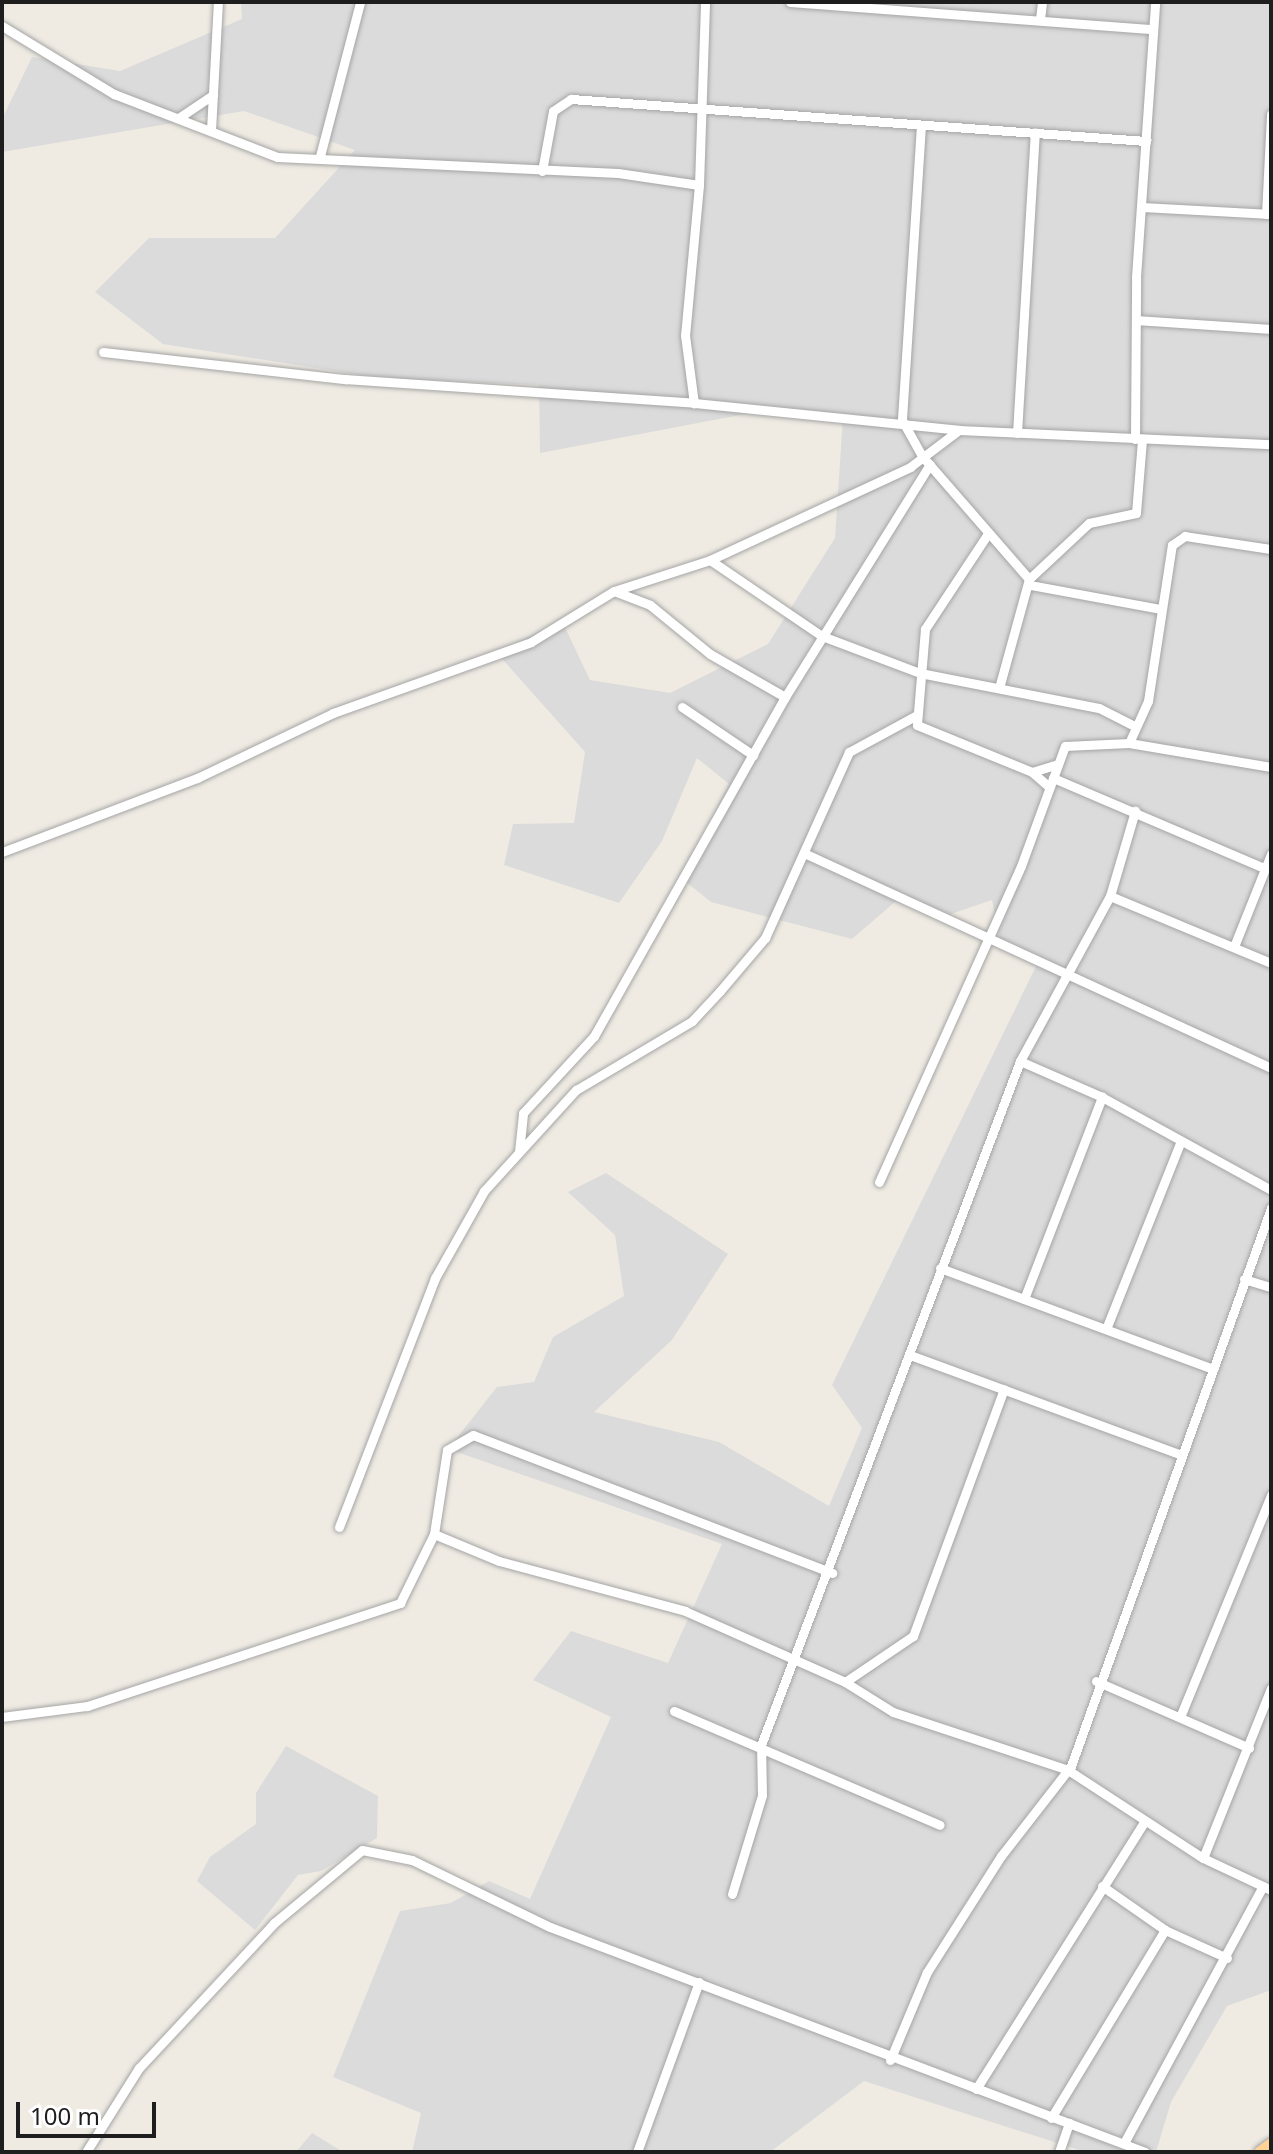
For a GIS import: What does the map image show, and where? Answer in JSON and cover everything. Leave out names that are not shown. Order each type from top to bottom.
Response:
[{"type":"main road","points":[[1259,2152],[1271,2143]]},
{"type":"street","points":[[211,130],[218,2]]},
{"type":"street","points":[[320,156],[360,2]]},
{"type":"street","points":[[694,403],[685,335],[699,185],[705,2]]},
{"type":"street","points":[[790,2],[931,6],[1153,29]]},
{"type":"street","points":[[1040,19],[1042,2]]},
{"type":"street","points":[[999,688],[1007,639],[1029,582],[1089,523],[1136,513],[1136,320],[1155,2]]},
{"type":"street","points":[[2,26],[114,94],[277,157],[320,156],[699,185]]},
{"type":"street","points":[[180,117],[213,95]]},
{"type":"street","points":[[542,171],[561,103],[702,107],[1146,141]]},
{"type":"street","points":[[1142,207],[1269,214],[1271,114]]},
{"type":"street","points":[[921,125],[902,420],[926,460],[1029,582],[1161,609]]},
{"type":"street","points":[[1017,433],[1035,133]]},
{"type":"street","points":[[1136,320],[1271,329]]},
{"type":"street","points":[[103,352],[331,378],[902,420],[959,430],[1271,444]]},
{"type":"street","points":[[519,1152],[523,1113],[594,1036],[785,697],[926,460],[959,430]]},
{"type":"street","points":[[2,852],[197,778],[333,713],[531,642],[614,591],[710,560],[926,460]]},
{"type":"street","points":[[987,535],[935,607],[920,673],[915,716],[921,732],[1135,811],[1264,868]]},
{"type":"street","points":[[1129,743],[1132,725],[1148,701],[1161,609],[1178,539],[1271,549]]},
{"type":"street","points":[[710,560],[822,636],[920,673],[1099,708],[1132,725]]},
{"type":"street","points":[[614,591],[660,611],[710,654],[785,697]]},
{"type":"street","points":[[682,707],[753,755]]},
{"type":"street","points":[[339,1527],[435,1278],[484,1191],[576,1090],[692,1021],[765,938],[849,752],[915,716]]},
{"type":"street","points":[[879,1182],[1070,742],[1129,743],[1271,767]]},
{"type":"street","points":[[1032,772],[1058,764]]},
{"type":"street","points":[[732,1894],[762,1795],[761,1745],[793,1661],[832,1573],[940,1268],[1020,1061],[1110,896],[1135,811]]},
{"type":"street","points":[[804,853],[1271,1068]]},
{"type":"street","points":[[1235,944],[1271,854]]},
{"type":"street","points":[[1110,896],[1235,944],[1271,963]]},
{"type":"street","points":[[1020,1061],[1102,1097],[1271,1190]]},
{"type":"street","points":[[1024,1299],[1102,1097]]},
{"type":"street","points":[[1106,1329],[1181,1141]]},
{"type":"street","points":[[890,2060],[927,1972],[1001,1856],[1068,1770],[1096,1681],[1271,1208]]},
{"type":"street","points":[[940,1268],[1211,1368]]},
{"type":"street","points":[[1244,1279],[1271,1287]]},
{"type":"street","points":[[910,1355],[1179,1454]]},
{"type":"street","points":[[845,1682],[913,1636],[1004,1389]]},
{"type":"street","points":[[2,1717],[87,1706],[400,1603],[434,1534],[447,1450],[473,1435],[832,1573]]},
{"type":"street","points":[[1180,1717],[1271,1495]]},
{"type":"street","points":[[434,1534],[499,1561],[685,1611],[845,1682],[893,1712],[1068,1770],[1203,1858],[1267,1888],[1124,2143]]},
{"type":"street","points":[[1096,1681],[1249,1748]]},
{"type":"street","points":[[1203,1858],[1271,1688]]},
{"type":"street","points":[[674,1711],[761,1745],[940,1825]]},
{"type":"street","points":[[976,2089],[1145,1821]]},
{"type":"street","points":[[86,2152],[139,2068],[274,1923],[362,1850],[412,1860],[550,1927],[699,1982],[890,2060],[1145,2152]]},
{"type":"street","points":[[1102,1886],[1165,1930],[1227,1958]]},
{"type":"street","points":[[1051,2118],[1165,1930]]},
{"type":"street","points":[[637,2152],[699,1982]]},
{"type":"street","points":[[1059,2152],[1069,2123]]},
{"type":"shaded area","points":[[241,2],[1271,2],[1271,1990],[1227,2006],[1171,2102],[1156,2152],[1085,2152],[864,2081],[770,2152],[412,2152],[421,2113],[333,2077],[400,1911],[451,1903],[489,1881],[530,1899],[611,1717],[533,1680],[571,1631],[668,1663],[722,1544],[448,1449],[497,1387],[534,1382],[553,1337],[624,1296],[615,1235],[568,1192],[606,1173],[728,1254],[672,1340],[594,1412],[719,1442],[829,1506],[862,1428],[832,1385],[1040,958],[1002,948],[992,900],[948,915],[903,895],[852,939],[711,902],[681,878],[729,784],[697,758],[662,841],[619,903],[504,865],[513,824],[574,823],[585,752],[496,652],[562,621],[590,680],[670,693],[768,644],[835,538],[843,417],[756,412],[540,453],[539,385],[379,378],[163,344],[95,292],[149,238],[275,238],[355,150],[244,111],[2,152],[2,119],[32,57],[120,71],[242,19]]},
{"type":"shaded area","points":[[286,1746],[378,1796],[377,1838],[321,1871],[298,1875],[255,1930],[197,1881],[210,1857],[256,1824],[256,1793]]},
{"type":"shaded area","points":[[312,2133],[343,2152],[296,2152]]}]
